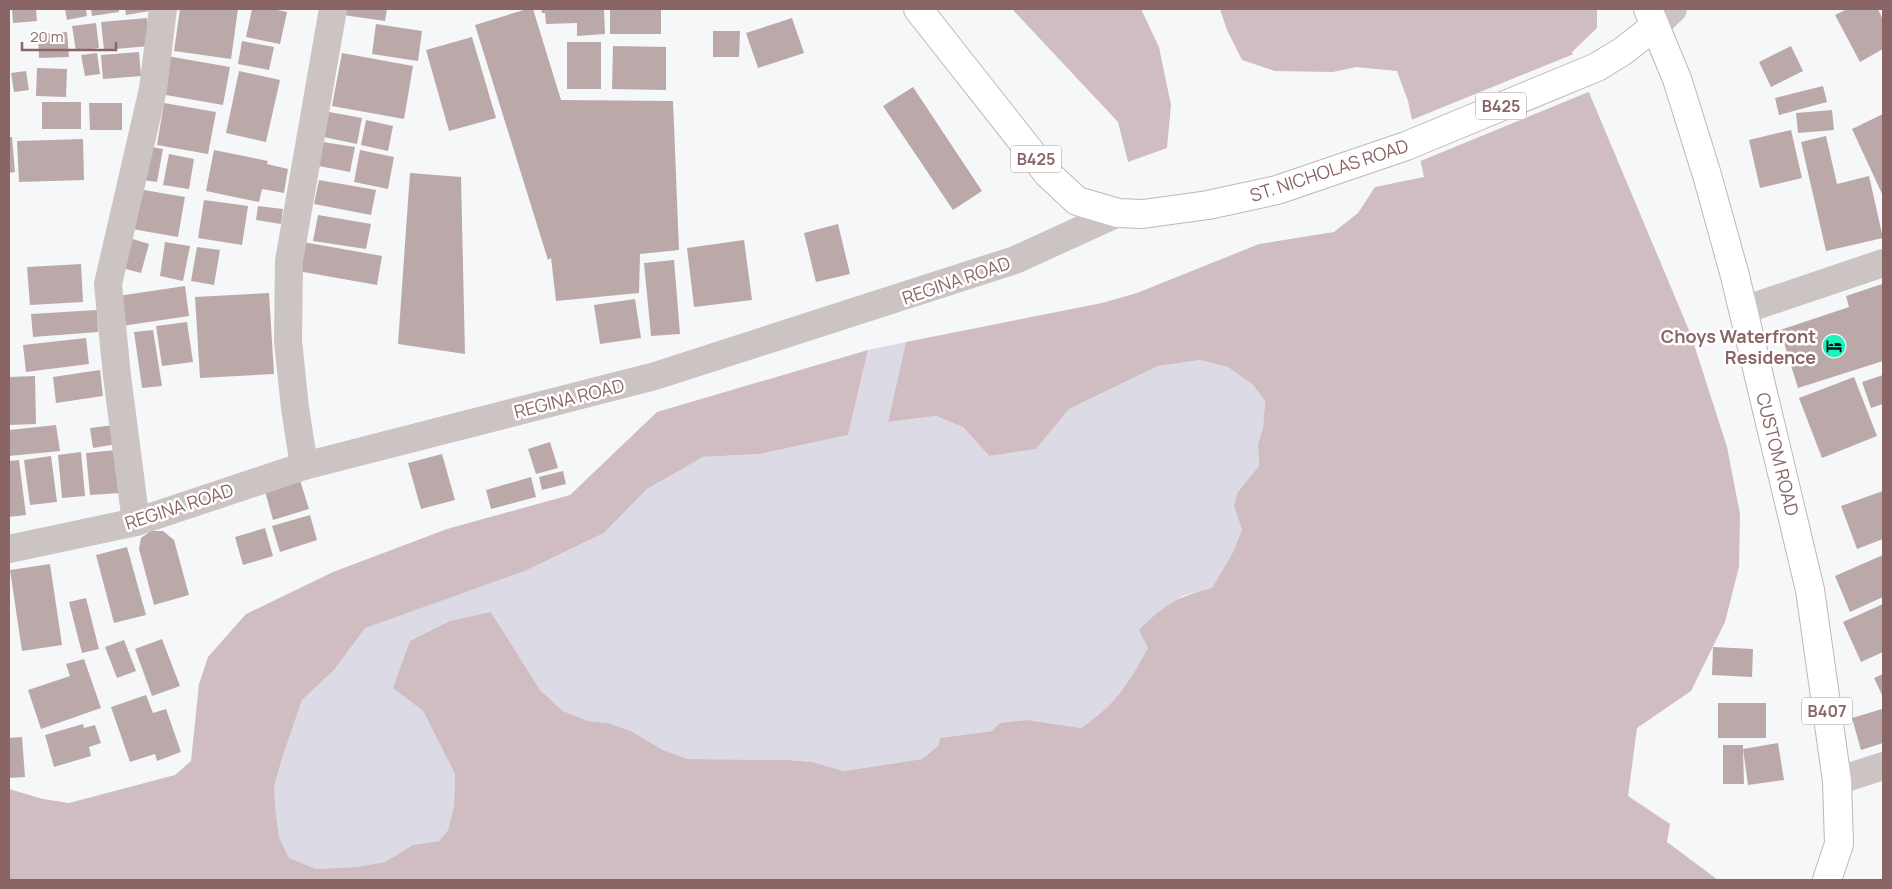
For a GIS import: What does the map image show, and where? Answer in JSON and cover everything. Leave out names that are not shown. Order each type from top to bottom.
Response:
[{"type":"main road","name":"ST. NICHOLAS ROAD","points":[[918,9],[1048,174],[1078,200],[1118,213],[1143,214],[1208,205],[1277,190],[1406,146],[1597,67],[1623,51],[1659,14]]},
{"type":"main road","name":"CUSTOM ROAD","points":[[1659,14],[1677,79],[1694,130],[1744,310],[1810,590],[1837,781],[1839,844],[1828,880]]},
{"type":"street","points":[[136,522],[117,376],[108,284],[153,89],[163,9]]},
{"type":"street","points":[[304,466],[295,408],[288,341],[289,261],[333,9]]},
{"type":"street","name":"REGINA ROAD","points":[[9,549],[136,522],[304,466],[665,373],[1015,260],[1118,213]]},
{"type":"street","points":[[1744,310],[1883,263]]},
{"type":"street","points":[[1837,781],[1883,766]]},
{"type":"shaded area","points":[[1012,9],[1141,9],[1159,47],[1171,105],[1167,148],[1128,162],[1118,122]]},
{"type":"shaded area","points":[[1220,9],[1597,9],[1597,28],[1572,52],[1691,335],[1727,447],[1740,514],[1739,567],[1725,622],[1691,691],[1637,728],[1628,796],[1670,824],[1667,842],[1718,880],[9,880],[9,789],[43,799],[69,803],[175,775],[191,761],[199,684],[208,657],[246,614],[333,572],[447,529],[570,495],[657,412],[868,350],[848,435],[760,454],[703,457],[647,489],[604,533],[525,571],[365,628],[334,670],[302,700],[281,762],[274,787],[276,815],[279,837],[289,858],[316,869],[356,867],[385,862],[413,845],[439,841],[448,830],[454,806],[455,774],[423,711],[393,688],[410,641],[450,621],[491,612],[540,690],[563,711],[588,721],[608,723],[631,731],[663,750],[687,759],[790,760],[812,762],[844,771],[922,759],[938,746],[940,738],[992,731],[1000,723],[1028,720],[1081,728],[1112,702],[1134,672],[1148,648],[1139,630],[1156,614],[1180,598],[1212,588],[1233,552],[1242,530],[1234,506],[1237,493],[1259,466],[1258,444],[1263,428],[1265,401],[1253,385],[1228,367],[1200,360],[1158,366],[1069,409],[1036,449],[989,456],[963,427],[936,416],[888,422],[906,342],[1102,303],[1137,293],[1259,244],[1334,232],[1358,213],[1375,187],[1424,177],[1408,101],[1397,71],[1356,67],[1333,72],[1275,71],[1242,60],[1227,30]]},
{"type":"shaded area","points":[[906,342],[888,422],[936,416],[963,427],[989,456],[1036,449],[1069,409],[1158,366],[1200,360],[1228,367],[1253,385],[1265,401],[1263,429],[1258,444],[1259,466],[1237,493],[1234,506],[1242,530],[1233,552],[1212,588],[1182,596],[1148,648],[1126,688],[1100,716],[1081,728],[1028,720],[992,731],[940,738],[938,746],[922,759],[844,771],[812,762],[790,760],[687,759],[663,750],[631,731],[608,723],[588,721],[563,711],[540,690],[491,612],[410,641],[394,688],[423,711],[455,774],[454,806],[448,830],[439,841],[413,845],[385,862],[356,867],[316,869],[289,859],[279,837],[276,815],[274,787],[281,762],[302,700],[334,670],[365,627],[525,571],[604,533],[647,489],[703,457],[760,454],[848,435],[868,350]]},
{"type":"pier","points":[[1576,53],[1591,91],[1418,162],[1409,121]]},
{"type":"building","points":[[12,9],[36,9],[37,21],[13,23]]},
{"type":"building","points":[[65,9],[86,9],[87,16],[67,20]]},
{"type":"building","points":[[91,9],[119,9],[119,12],[92,16]]},
{"type":"building","points":[[125,9],[149,9],[150,11],[126,15]]},
{"type":"building","points":[[180,9],[238,9],[231,59],[174,51]]},
{"type":"building","points":[[252,9],[272,9],[287,12],[280,44],[246,37]]},
{"type":"building","points":[[343,9],[387,9],[385,21],[343,15]]},
{"type":"building","points":[[527,9],[533,9],[561,100],[673,101],[679,250],[640,254],[639,293],[556,301],[551,258],[548,260],[475,25]]},
{"type":"building","points":[[541,9],[604,9],[605,34],[577,36],[577,23],[546,24],[545,13],[542,13]]},
{"type":"building","points":[[610,9],[661,9],[661,34],[610,34]]},
{"type":"building","points":[[1847,9],[1878,9],[1883,20],[1883,49],[1860,62],[1835,15]]},
{"type":"building","points":[[147,18],[150,46],[104,50],[101,22]]},
{"type":"building","points":[[792,18],[804,53],[758,68],[746,33]]},
{"type":"building","points":[[96,23],[99,48],[76,51],[72,26]]},
{"type":"building","points":[[376,24],[422,31],[418,61],[372,54]]},
{"type":"building","points":[[713,31],[740,31],[739,57],[713,57]]},
{"type":"building","points":[[67,32],[69,57],[39,58],[38,34]]},
{"type":"building","points":[[472,37],[496,118],[449,131],[426,50]]},
{"type":"building","points":[[242,41],[274,47],[269,70],[238,64]]},
{"type":"building","points":[[567,42],[601,42],[601,89],[567,89]]},
{"type":"building","points":[[613,46],[666,47],[666,90],[612,89]]},
{"type":"building","points":[[1791,46],[1803,71],[1771,87],[1759,62]]},
{"type":"building","points":[[139,52],[141,76],[103,79],[101,55]]},
{"type":"building","points":[[97,53],[100,74],[85,76],[81,55]]},
{"type":"building","points":[[342,53],[413,66],[404,119],[332,106]]},
{"type":"building","points":[[167,56],[230,67],[223,105],[160,94]]},
{"type":"building","points":[[37,68],[67,69],[66,97],[36,96]]},
{"type":"building","points":[[26,71],[29,90],[14,92],[11,73]]},
{"type":"building","points":[[239,71],[280,80],[266,142],[226,133]]},
{"type":"building","points":[[1823,86],[1827,102],[1779,115],[1775,98]]},
{"type":"building","points":[[913,87],[982,191],[953,210],[883,106]]},
{"type":"building","points":[[42,102],[81,102],[81,129],[42,129]]},
{"type":"building","points":[[89,103],[122,103],[122,130],[90,130]]},
{"type":"building","points":[[164,103],[216,112],[208,154],[157,145]]},
{"type":"building","points":[[1832,110],[1834,130],[1798,133],[1796,113]]},
{"type":"building","points":[[324,111],[362,118],[357,144],[319,136]]},
{"type":"building","points":[[1883,114],[1883,196],[1852,129]]},
{"type":"building","points":[[366,120],[393,126],[388,151],[361,145]]},
{"type":"building","points":[[1791,130],[1802,178],[1760,188],[1749,140]]},
{"type":"building","points":[[1826,136],[1837,184],[1869,176],[1883,238],[1826,251],[1801,142]]},
{"type":"building","points":[[9,137],[12,137],[15,172],[9,173]]},
{"type":"building","points":[[83,139],[84,180],[19,182],[17,141]]},
{"type":"building","points":[[323,142],[355,147],[350,172],[319,166]]},
{"type":"building","points":[[147,146],[163,149],[157,182],[142,180]]},
{"type":"building","points":[[214,150],[268,161],[267,164],[288,169],[284,193],[262,189],[259,202],[206,191]]},
{"type":"building","points":[[360,150],[394,157],[388,189],[354,182]]},
{"type":"building","points":[[169,154],[194,159],[189,189],[163,185]]},
{"type":"building","points":[[410,173],[461,177],[465,354],[398,344]]},
{"type":"building","points":[[319,180],[376,190],[371,215],[314,204]]},
{"type":"building","points":[[138,189],[185,197],[178,237],[132,229]]},
{"type":"building","points":[[204,200],[248,206],[242,245],[198,238]]},
{"type":"building","points":[[258,206],[283,209],[281,224],[256,220]]},
{"type":"building","points":[[318,215],[371,224],[366,249],[313,241]]},
{"type":"building","points":[[838,224],[850,274],[816,282],[804,233]]},
{"type":"building","points":[[126,237],[149,244],[141,273],[118,267]]},
{"type":"building","points":[[744,240],[752,300],[694,307],[687,248]]},
{"type":"building","points":[[165,242],[190,246],[183,281],[160,276]]},
{"type":"building","points":[[303,242],[382,256],[377,285],[298,271]]},
{"type":"building","points":[[197,247],[220,250],[214,285],[191,281]]},
{"type":"building","points":[[674,260],[680,334],[651,336],[644,263]]},
{"type":"building","points":[[81,264],[83,302],[30,305],[27,267]]},
{"type":"building","name":"Choys Waterfront Residence","points":[[1882,284],[1883,361],[1798,388],[1780,330],[1849,307],[1846,296]]},
{"type":"building","points":[[185,286],[189,316],[122,326],[118,296]]},
{"type":"building","points":[[269,293],[274,374],[200,378],[195,297]]},
{"type":"building","points":[[635,299],[641,338],[600,344],[594,305]]},
{"type":"building","points":[[97,310],[98,332],[33,337],[31,314]]},
{"type":"building","points":[[187,322],[193,362],[162,366],[156,326]]},
{"type":"building","points":[[153,330],[162,386],[142,388],[134,332]]},
{"type":"building","points":[[86,338],[89,364],[26,372],[23,345]]},
{"type":"building","points":[[100,370],[103,396],[56,403],[53,377]]},
{"type":"building","points":[[1883,375],[1883,404],[1871,408],[1862,382]]},
{"type":"building","points":[[35,376],[36,424],[9,425],[9,377]]},
{"type":"building","points":[[1854,377],[1877,436],[1822,458],[1799,398]]},
{"type":"building","points":[[56,425],[60,451],[9,456],[9,430]]},
{"type":"building","points":[[114,425],[117,444],[93,448],[90,428]]},
{"type":"building","points":[[550,442],[558,468],[536,474],[528,449]]},
{"type":"building","points":[[116,450],[120,493],[90,495],[86,453]]},
{"type":"building","points":[[81,452],[85,496],[62,498],[58,455]]},
{"type":"building","points":[[442,454],[455,500],[421,509],[408,463]]},
{"type":"building","points":[[51,456],[57,502],[30,505],[24,460]]},
{"type":"building","points":[[19,460],[26,515],[9,517],[9,461]]},
{"type":"building","points":[[563,471],[566,484],[542,490],[539,477]]},
{"type":"building","points":[[298,474],[309,509],[273,520],[263,484]]},
{"type":"building","points":[[531,477],[536,497],[491,509],[486,490]]},
{"type":"building","points":[[1883,491],[1883,539],[1857,549],[1841,506]]},
{"type":"building","points":[[310,515],[317,540],[280,552],[272,526]]},
{"type":"building","points":[[265,528],[273,556],[243,565],[235,537]]},
{"type":"building","points":[[151,531],[163,531],[174,540],[189,595],[154,605],[139,549],[141,538]]},
{"type":"building","points":[[127,547],[146,615],[114,623],[96,555]]},
{"type":"building","points":[[1883,555],[1883,597],[1850,612],[1835,576]]},
{"type":"building","points":[[50,564],[62,645],[22,651],[10,570]]},
{"type":"building","points":[[86,598],[99,649],[82,653],[69,602]]},
{"type":"building","points":[[1883,604],[1883,652],[1861,662],[1843,622]]},
{"type":"building","points":[[162,639],[180,686],[152,696],[135,649]]},
{"type":"building","points":[[124,640],[136,671],[117,678],[105,647]]},
{"type":"building","points":[[1713,647],[1753,649],[1752,677],[1712,675]]},
{"type":"building","points":[[84,659],[101,708],[41,729],[28,690],[70,676],[66,664]]},
{"type":"building","points":[[1883,674],[1883,697],[1874,678]]},
{"type":"building","points":[[146,695],[153,713],[166,709],[181,752],[157,761],[155,754],[130,762],[111,707]]},
{"type":"building","points":[[1718,703],[1766,703],[1766,738],[1718,738]]},
{"type":"building","points":[[1882,709],[1883,743],[1861,750],[1852,718]]},
{"type":"building","points":[[83,724],[84,728],[95,725],[101,743],[89,747],[91,756],[54,767],[45,735]]},
{"type":"building","points":[[22,737],[25,777],[9,778],[9,738]]},
{"type":"building","points":[[1778,743],[1784,780],[1748,785],[1743,749]]},
{"type":"building","points":[[1723,745],[1743,745],[1744,784],[1723,784]]},
{"type":"place","name":"Choys Waterfront Residence","points":[[1834,346]]}]
